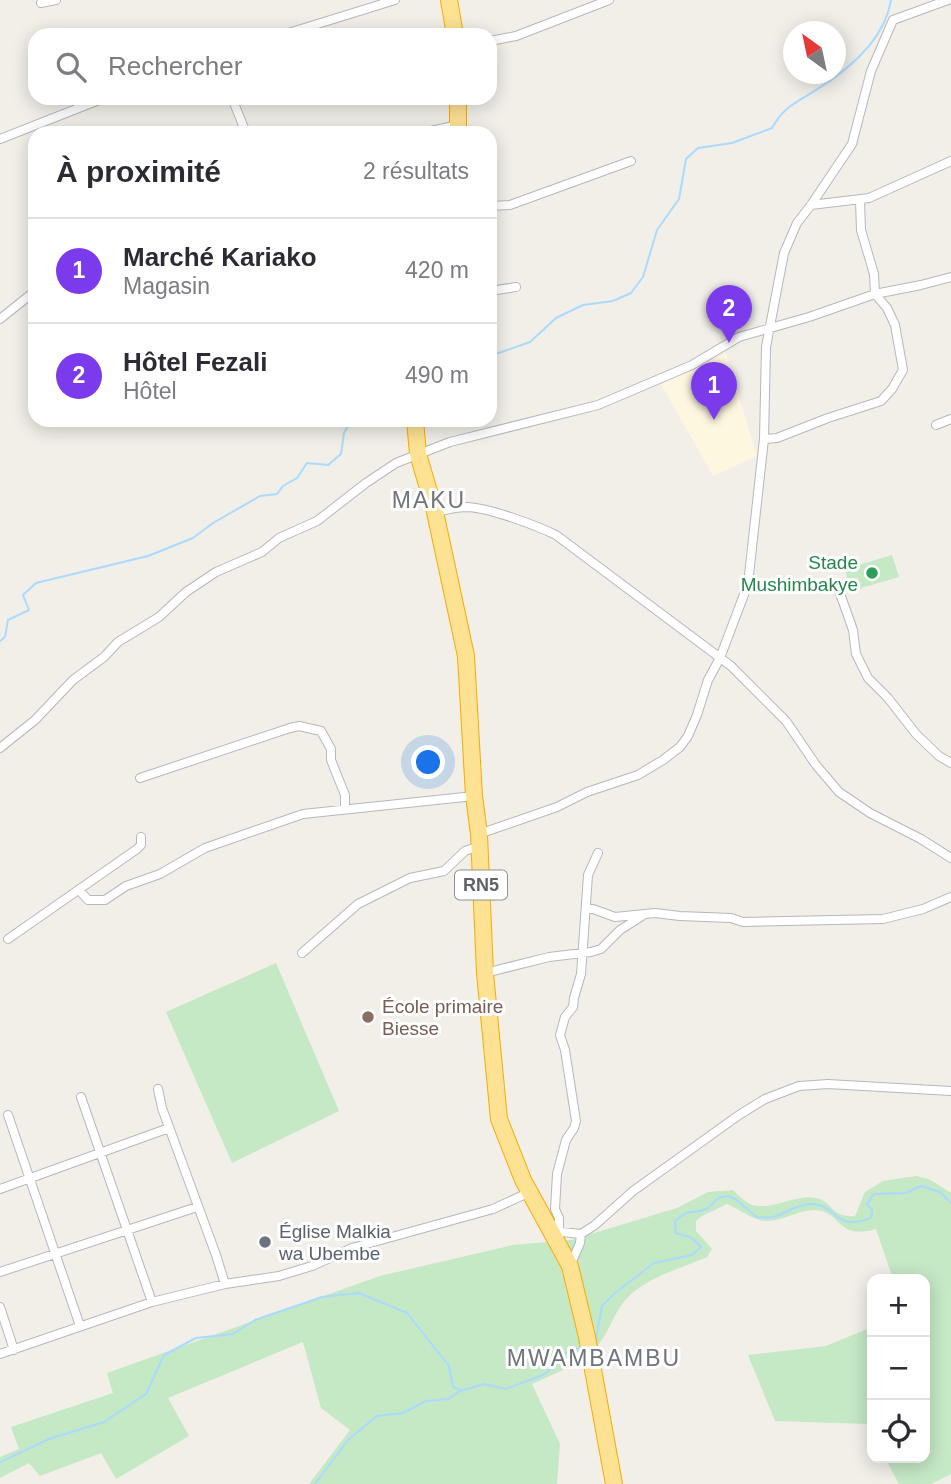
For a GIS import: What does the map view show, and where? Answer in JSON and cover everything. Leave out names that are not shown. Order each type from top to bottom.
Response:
[{"type":"highway","points":[[449,0],[454,28]]},
{"type":"highway","points":[[458,105],[458,126]]},
{"type":"highway","name":"RN5","points":[[416,427],[418,454],[435,512],[467,656],[485,973],[499,1119],[517,1166],[533,1197],[556,1231],[570,1266],[587,1337],[614,1484]]},
{"type":"street","points":[[41,3],[56,0]]},
{"type":"street","points":[[305,28],[395,0]]},
{"type":"street","points":[[497,40],[516,36],[609,0]]},
{"type":"street","points":[[302,953],[358,904],[410,878],[444,871],[479,840],[587,792],[638,775],[680,747],[688,736],[748,584],[764,439],[765,366],[769,328],[784,253],[797,223],[852,144],[871,71],[893,20],[948,0]]},
{"type":"street","points":[[33,126],[86,105]]},
{"type":"street","points":[[235,105],[243,126]]},
{"type":"street","points":[[0,139],[28,128]]},
{"type":"street","points":[[497,206],[510,205],[631,161]]},
{"type":"street","points":[[811,205],[860,201],[951,161]]},
{"type":"street","points":[[764,439],[771,440],[881,401],[903,370],[895,325],[887,308],[875,294],[874,274],[861,230],[860,201]]},
{"type":"street","points":[[0,748],[35,720],[73,680],[104,657],[118,642],[159,617],[200,582],[262,552],[279,538],[317,521],[387,468],[450,442],[598,405],[692,365],[739,337],[875,294],[951,277]]},
{"type":"street","points":[[497,290],[516,288]]},
{"type":"street","points":[[0,319],[28,297]]},
{"type":"street","points":[[936,425],[951,419]]},
{"type":"street","points":[[435,512],[458,507],[481,508],[544,529],[572,547],[731,666],[786,721],[816,765],[839,792],[870,813],[951,858]]},
{"type":"street","points":[[837,585],[853,630],[856,654],[863,670],[916,734],[948,767]]},
{"type":"street","points":[[140,778],[299,726],[317,729],[327,740],[332,752],[331,760],[345,795],[345,809]]},
{"type":"street","points":[[79,890],[88,900],[105,901],[126,886],[160,874],[216,843],[303,814],[474,796]]},
{"type":"street","points":[[8,939],[137,849],[141,845],[141,837]]},
{"type":"street","points":[[598,853],[588,875],[582,974],[573,1007],[565,1017],[560,1035],[565,1050],[576,1121],[563,1150],[557,1174],[555,1209],[559,1218],[556,1231],[581,1234],[633,1191],[732,1120],[751,1107],[786,1090],[828,1084],[951,1091]]},
{"type":"street","points":[[587,909],[615,917],[655,913],[731,918],[743,922],[883,919],[923,909],[951,897]]},
{"type":"street","points":[[485,973],[549,957],[601,949],[620,930],[642,916]]},
{"type":"street","points":[[158,1089],[169,1128],[225,1284]]},
{"type":"street","points":[[81,1097],[152,1302]]},
{"type":"street","points":[[8,1115],[80,1326]]},
{"type":"street","points":[[0,1189],[169,1128]]},
{"type":"street","points":[[0,1354],[152,1302],[312,1266],[352,1248],[533,1197],[556,1199]]},
{"type":"street","points":[[0,1272],[197,1207]]},
{"type":"street","points":[[570,1266],[581,1234]]},
{"type":"street","points":[[0,1307],[14,1350]]},
{"type":"shaded area","points":[[726,353],[757,456],[713,476],[661,384]]},
{"type":"green space","name":"Stade Mushimbakye","points":[[892,555],[899,577],[851,591],[845,569]]},
{"type":"green space","points":[[276,963],[339,1111],[232,1163],[166,1012]]},
{"type":"green space","points":[[916,1176],[929,1179],[951,1193],[951,1474],[931,1484],[899,1484],[888,1463],[930,1463],[930,1274],[891,1274],[876,1229],[846,1229],[825,1212],[816,1210],[762,1220],[727,1204],[696,1221],[696,1231],[712,1249],[707,1257],[657,1277],[639,1288],[621,1306],[595,1348],[570,1367],[532,1384],[560,1444],[557,1484],[309,1484],[350,1430],[321,1408],[303,1342],[168,1398],[189,1436],[116,1479],[101,1453],[40,1476],[29,1463],[0,1478],[0,1457],[19,1449],[11,1427],[113,1393],[107,1373],[380,1276],[513,1245],[571,1240],[677,1208],[708,1192],[733,1190],[748,1203],[757,1206],[774,1205],[800,1198],[816,1198],[826,1202],[836,1212],[855,1216],[865,1192],[883,1181]]},
{"type":"green space","points":[[867,1329],[867,1424],[775,1421],[748,1355],[826,1346]]},
{"type":"waterway","points":[[497,354],[530,342],[556,318],[583,305],[613,301],[631,293],[643,277],[657,230],[679,199],[686,159],[698,148],[732,143],[772,128],[786,110],[840,73],[863,52],[881,28],[891,0]]},
{"type":"waterway","points":[[0,641],[5,637],[8,620],[29,610],[23,595],[36,583],[148,556],[193,538],[260,496],[277,494],[283,486],[297,478],[307,463],[328,465],[341,454],[347,427]]},
{"type":"waterway","points":[[596,1339],[602,1306],[615,1293],[654,1263],[692,1255],[701,1247],[692,1238],[676,1233],[675,1221],[689,1213],[708,1208],[724,1196],[734,1199],[757,1217],[773,1217],[810,1204],[826,1208],[849,1222],[871,1218],[872,1210],[867,1204],[874,1194],[906,1193],[921,1186],[940,1192],[951,1203]]},
{"type":"waterway","points":[[0,1462],[49,1439],[104,1422],[146,1394],[164,1355],[196,1338],[233,1334],[255,1320],[322,1297],[359,1293],[407,1313],[449,1366],[453,1387],[460,1390]]},
{"type":"waterway","points":[[315,1484],[348,1440],[377,1416],[403,1413],[426,1401],[448,1399],[460,1391],[484,1384],[506,1389],[543,1375],[566,1353],[582,1347]]},
{"type":"place","name":"Hôtel Fezali","points":[[729,343]]},
{"type":"place","name":"Marché Kariako","points":[[714,420]]},
{"type":"place","name":"Stade Mushimbakye","points":[[872,573]]},
{"type":"place","name":"École primaire Biesse","points":[[368,1017]]},
{"type":"place","name":"Église Malkia wa Ubembe","points":[[265,1242]]},
{"type":"district","name":"MAKU","points":[[429,500]]},
{"type":"district","name":"MWAMBAMBU","points":[[594,1358]]}]
